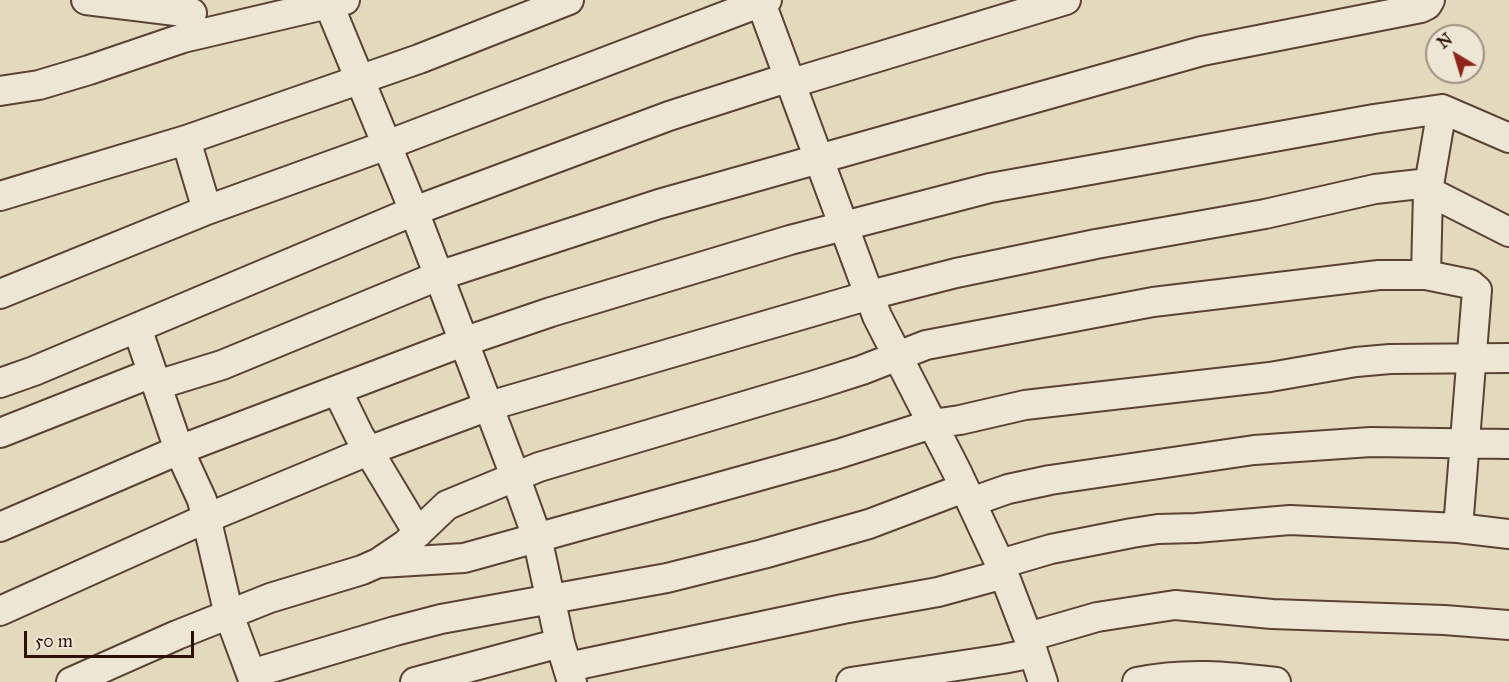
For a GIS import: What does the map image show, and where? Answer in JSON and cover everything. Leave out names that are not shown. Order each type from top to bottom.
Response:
[{"type":"street","points":[[86,0],[190,17],[334,2],[359,80],[414,211],[537,537],[549,599],[567,664]]},
{"type":"street","points":[[0,196],[186,140],[419,59],[569,0]]},
{"type":"street","points":[[0,294],[207,210],[387,145],[763,0],[877,316],[968,495],[1002,569],[1043,682]]},
{"type":"street","points":[[0,383],[34,371],[414,211],[669,116],[1066,0]]},
{"type":"street","points":[[0,433],[154,379],[222,365],[438,276],[648,207],[1202,51],[1421,8],[1430,0]]},
{"type":"street","points":[[0,92],[39,85],[89,70],[190,17]]},
{"type":"street","points":[[0,527],[179,450],[464,342],[551,312],[790,240],[1001,186],[1374,119],[1442,110],[1509,138]]},
{"type":"street","points":[[1426,275],[1429,187],[1442,110]]},
{"type":"street","points":[[186,140],[207,210]]},
{"type":"street","points":[[0,611],[207,518],[368,451],[489,406],[870,295],[956,273],[1096,244],[1265,214],[1375,189],[1429,187],[1509,232]]},
{"type":"street","points":[[71,682],[270,598],[378,563],[406,544],[447,505],[515,476],[663,429],[815,385],[862,370],[926,345],[1153,302],[1379,275],[1426,275],[1470,284],[1477,290],[1458,528]]},
{"type":"street","points":[[137,328],[179,450],[202,500],[229,615],[253,678],[395,631],[441,619],[668,578],[763,554],[968,495],[1050,480],[1254,450],[1371,442],[1509,444]]},
{"type":"street","points":[[378,563],[464,558],[838,454],[932,424],[1025,405],[1270,377],[1356,362],[1417,358],[1509,358]]},
{"type":"street","points":[[337,390],[368,451],[418,533]]},
{"type":"street","points":[[415,682],[567,664],[938,592],[1051,549],[1103,537],[1158,529],[1290,520],[1458,528],[1509,534]]},
{"type":"street","points":[[852,682],[1004,659],[1097,617],[1174,605],[1272,614],[1444,620],[1509,625]]},
{"type":"street","points":[[1137,682],[1177,675],[1208,675],[1276,682]]}]
